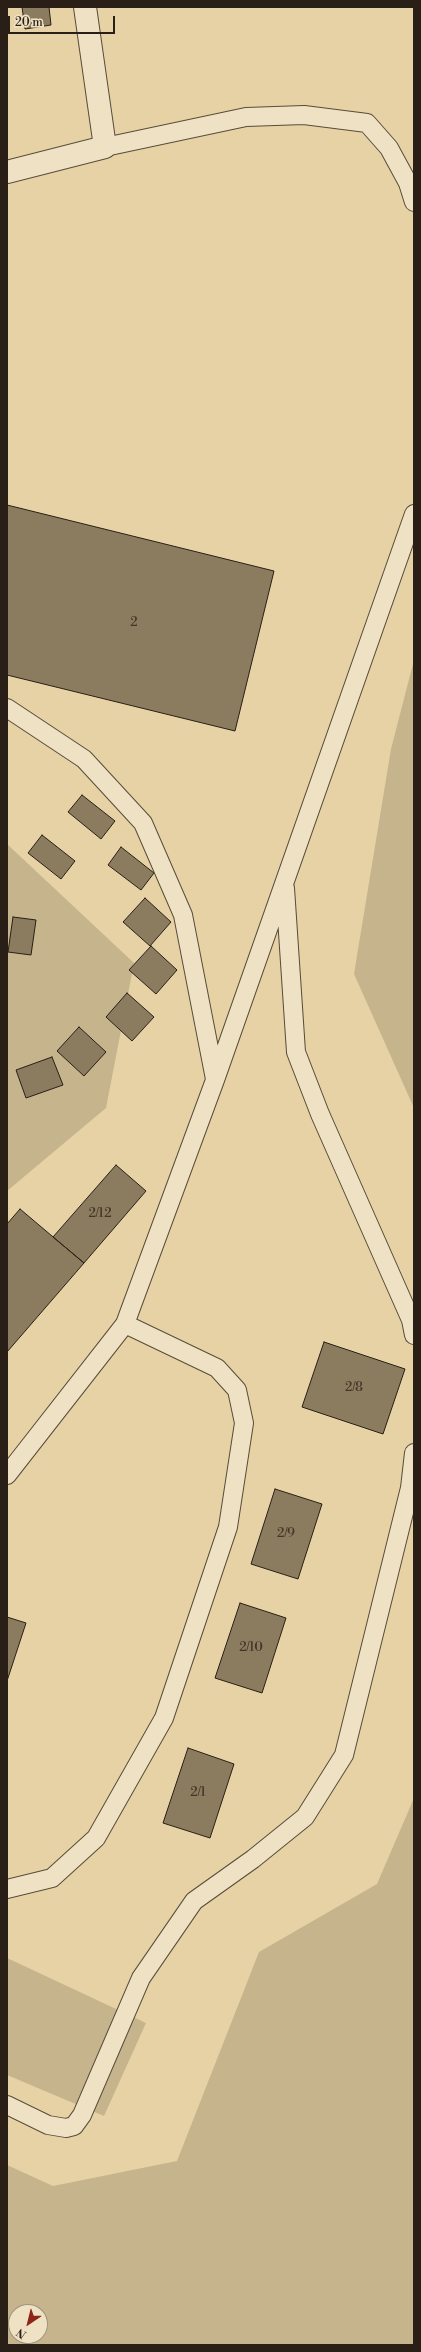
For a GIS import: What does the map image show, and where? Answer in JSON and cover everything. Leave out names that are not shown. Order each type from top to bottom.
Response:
[{"type":"street","points":[[7,172],[105,147],[85,7]]},
{"type":"lane","points":[[105,147],[246,117],[304,115],[367,123],[389,148],[408,183],[414,202]]},
{"type":"lane","points":[[7,1475],[125,1324],[215,1080],[414,514]]},
{"type":"lane","points":[[7,708],[84,759],[142,823],[183,915],[215,1080]]},
{"type":"lane","points":[[285,881],[296,1052],[320,1114],[411,1320],[414,1335]]},
{"type":"lane","points":[[7,1889],[52,1878],[96,1838],[164,1718],[228,1527],[244,1423],[237,1390],[217,1368],[125,1324]]},
{"type":"lane","points":[[7,2105],[48,2125],[66,2128],[74,2126],[82,2115],[141,1978],[194,1900],[253,1859],[305,1817],[344,1755],[410,1488],[414,1453]]},
{"type":"shaded area","points":[[414,660],[414,1108],[354,974],[391,749]]},
{"type":"shaded area","points":[[7,844],[134,963],[106,1108],[7,1191]]},
{"type":"shaded area","points":[[414,1798],[414,2345],[7,2345],[7,2165],[53,2186],[177,2161],[259,1952],[377,1884]]},
{"type":"shaded area","points":[[7,1958],[146,2023],[104,2116],[7,2075]]},
{"type":"building","points":[[22,7],[49,7],[51,25],[25,29]]},
{"type":"building","points":[[7,505],[274,571],[235,731],[7,675]]},
{"type":"building","points":[[82,795],[115,821],[101,839],[68,812]]},
{"type":"building","points":[[42,835],[75,861],[61,879],[28,853]]},
{"type":"building","points":[[121,847],[154,873],[141,890],[108,865]]},
{"type":"building","points":[[145,898],[171,922],[150,946],[123,922]]},
{"type":"building","points":[[13,917],[36,920],[31,955],[8,952]]},
{"type":"building","points":[[151,946],[177,970],[156,994],[129,970]]},
{"type":"building","points":[[127,993],[154,1017],[132,1041],[106,1017]]},
{"type":"building","points":[[79,1027],[106,1052],[84,1076],[57,1051]]},
{"type":"building","points":[[52,1057],[63,1085],[26,1098],[16,1070]]},
{"type":"building","points":[[116,1165],[146,1191],[84,1263],[53,1237]]},
{"type":"building","points":[[20,1209],[84,1263],[7,1352],[7,1224]]},
{"type":"building","points":[[324,1342],[405,1369],[383,1434],[302,1407]]},
{"type":"building","points":[[275,1489],[322,1504],[298,1579],[251,1564]]},
{"type":"building","points":[[240,1603],[286,1618],[262,1693],[215,1678]]},
{"type":"building","points":[[7,1617],[26,1623],[7,1681]]},
{"type":"building","points":[[188,1748],[234,1764],[210,1838],[163,1823]]}]
